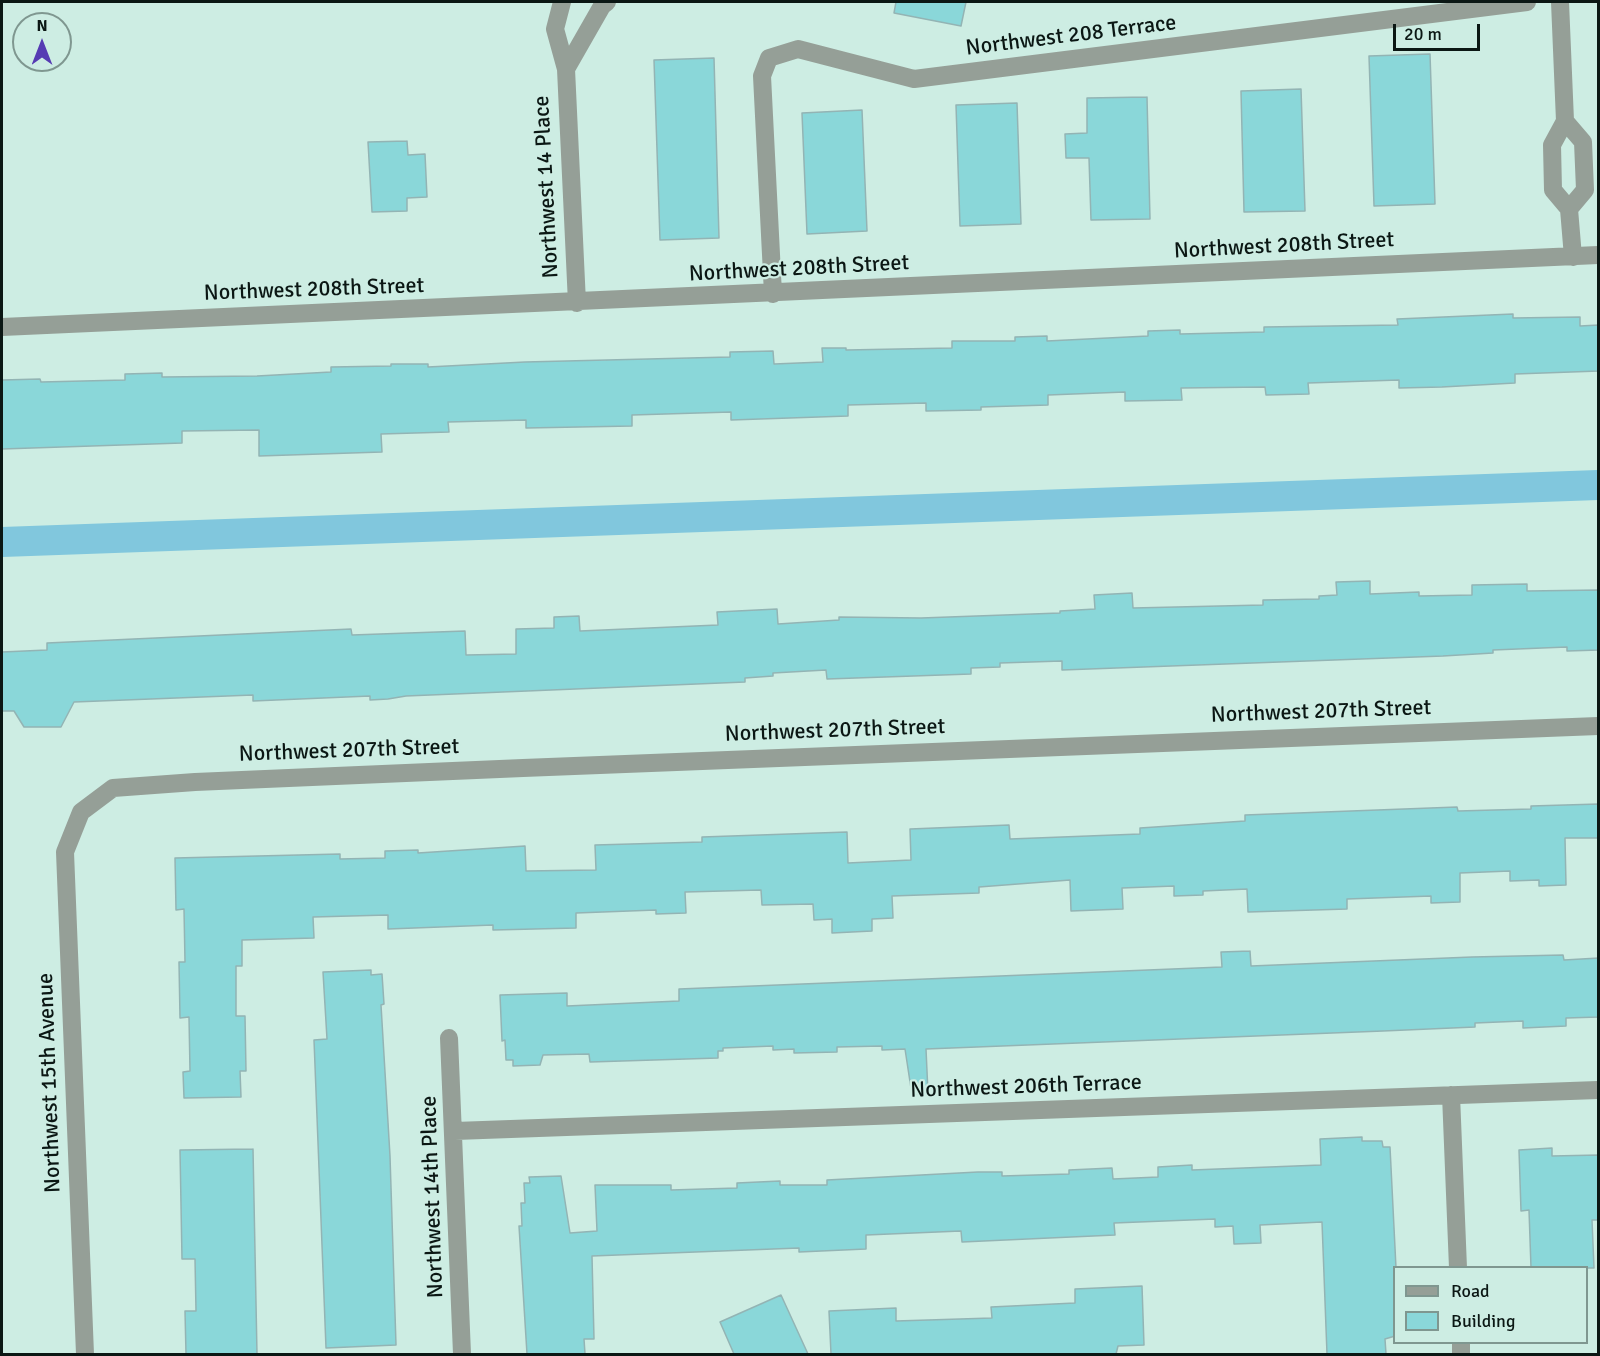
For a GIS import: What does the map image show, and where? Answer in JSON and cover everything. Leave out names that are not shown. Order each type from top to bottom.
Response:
[{"type":"street","points":[[562,2],[555,29],[566,69]]},
{"type":"street","points":[[566,69],[602,6],[607,2]]},
{"type":"street","name":"Northwest 208 Terrace","points":[[773,294],[762,76],[769,58],[798,49],[914,79],[1527,2]]},
{"type":"street","points":[[1560,2],[1565,121],[1552,145],[1553,190],[1569,209],[1573,256]]},
{"type":"street","name":"Northwest 14 Place","points":[[566,69],[577,303]]},
{"type":"street","points":[[1565,121],[1583,142],[1585,190],[1569,209]]},
{"type":"street","name":"Northwest 208th Street","points":[[2,327],[577,303],[1599,255]]},
{"type":"street","name":"Northwest 207th Street","points":[[81,812],[113,788],[195,782],[1599,726]]},
{"type":"street","name":"Northwest 15th Avenue","points":[[81,812],[65,852],[85,1354]]},
{"type":"street","name":"Northwest 14th Place","points":[[449,1038],[455,1131],[462,1354]]},
{"type":"street","name":"Northwest 206th Terrace","points":[[455,1131],[1599,1090]]},
{"type":"street","points":[[1451,1095],[1458,1266]]},
{"type":"building","points":[[896,2],[966,2],[961,26],[894,13]]},
{"type":"building","points":[[1430,54],[1435,204],[1374,206],[1369,56]]},
{"type":"building","points":[[714,58],[719,238],[660,240],[654,60]]},
{"type":"building","points":[[1301,89],[1305,211],[1244,212],[1241,91]]},
{"type":"building","points":[[1147,97],[1150,219],[1091,220],[1089,158],[1066,158],[1065,134],[1087,133],[1087,98]]},
{"type":"building","points":[[1017,103],[1021,224],[960,226],[956,105]]},
{"type":"building","points":[[862,110],[867,231],[807,234],[802,113]]},
{"type":"building","points":[[407,141],[408,155],[425,154],[427,197],[407,198],[407,211],[372,212],[368,142]]},
{"type":"building","points":[[1513,314],[1513,318],[1580,317],[1580,326],[1599,325],[1599,371],[1515,374],[1515,383],[1442,387],[1399,388],[1399,380],[1308,383],[1309,394],[1266,395],[1265,387],[1181,388],[1182,400],[1125,401],[1125,392],[1048,395],[1048,405],[981,407],[981,410],[926,411],[926,403],[848,405],[848,416],[731,420],[731,412],[632,415],[632,426],[526,428],[526,420],[448,422],[449,432],[381,434],[382,452],[259,456],[259,430],[182,431],[182,443],[2,449],[2,380],[40,379],[41,382],[125,380],[125,374],[162,373],[162,377],[257,376],[331,372],[331,367],[391,366],[391,364],[428,364],[428,367],[730,357],[730,352],[773,351],[774,364],[823,362],[822,348],[846,348],[846,350],[952,348],[952,341],[1015,341],[1015,337],[1047,336],[1047,341],[1148,336],[1148,331],[1180,330],[1180,334],[1264,332],[1264,327],[1398,325],[1397,319]]},
{"type":"building","points":[[1370,581],[1370,594],[1419,592],[1419,596],[1472,595],[1472,585],[1527,584],[1527,591],[1599,590],[1599,650],[1567,651],[1567,647],[1493,650],[1493,653],[1443,656],[1062,670],[1062,661],[1000,663],[1000,667],[971,668],[971,674],[827,679],[826,670],[773,673],[773,676],[745,678],[745,682],[406,696],[370,700],[370,696],[253,701],[253,695],[74,702],[61,727],[24,727],[14,711],[2,711],[2,652],[47,650],[47,643],[351,629],[352,635],[465,631],[466,655],[516,654],[516,629],[554,628],[554,617],[579,616],[580,631],[718,625],[717,612],[777,609],[778,624],[839,620],[839,617],[921,618],[1060,613],[1060,611],[1095,609],[1094,595],[1132,593],[1133,608],[1263,605],[1263,600],[1319,599],[1319,596],[1337,595],[1336,582]]},
{"type":"building","points":[[1599,804],[1599,838],[1565,838],[1566,885],[1539,886],[1539,880],[1510,881],[1510,871],[1460,873],[1460,902],[1431,903],[1431,896],[1347,899],[1347,909],[1248,912],[1247,889],[1203,891],[1203,895],[1174,896],[1174,886],[1122,888],[1123,909],[1071,911],[1070,880],[979,887],[979,893],[892,896],[893,918],[872,919],[872,931],[832,933],[832,919],[814,920],[813,904],[762,905],[761,890],[685,892],[686,913],[656,914],[656,910],[576,913],[576,928],[493,930],[493,925],[388,929],[388,915],[313,917],[314,938],[242,940],[242,966],[236,966],[236,1016],[245,1016],[246,1071],[240,1071],[241,1097],[184,1098],[183,1072],[190,1071],[189,1017],[180,1018],[179,962],[185,962],[184,909],[176,910],[175,858],[340,854],[340,859],[385,858],[385,851],[418,850],[418,853],[525,846],[526,871],[596,870],[595,845],[702,842],[702,837],[847,832],[848,863],[911,860],[910,829],[1009,825],[1010,839],[1140,834],[1140,828],[1245,821],[1245,815],[1457,807],[1458,811],[1531,809],[1531,806]]},
{"type":"building","points":[[1250,951],[1251,966],[1472,957],[1563,955],[1564,960],[1599,958],[1599,1017],[1566,1018],[1566,1026],[1523,1028],[1523,1021],[1475,1023],[1475,1027],[926,1049],[928,1093],[912,1095],[905,1049],[882,1050],[882,1046],[837,1047],[837,1052],[794,1053],[794,1049],[773,1050],[773,1046],[723,1048],[723,1051],[718,1051],[718,1058],[590,1062],[589,1054],[543,1055],[540,1065],[513,1066],[513,1060],[506,1060],[505,1040],[502,1041],[500,995],[567,993],[567,1006],[679,1001],[679,989],[1222,967],[1221,952]]},
{"type":"building","points":[[371,970],[371,975],[382,974],[384,1004],[381,1005],[390,1156],[396,1345],[326,1348],[314,1040],[327,1039],[323,972]]},
{"type":"building","points":[[1362,1137],[1362,1141],[1382,1141],[1383,1147],[1390,1147],[1396,1266],[1393,1266],[1393,1337],[1385,1339],[1386,1354],[1327,1354],[1322,1222],[1260,1225],[1261,1243],[1234,1244],[1233,1226],[1215,1227],[1215,1219],[1114,1223],[1115,1235],[962,1242],[961,1231],[866,1235],[866,1249],[799,1252],[799,1248],[592,1256],[594,1339],[584,1339],[585,1354],[527,1354],[519,1226],[522,1226],[521,1203],[525,1203],[524,1183],[530,1183],[529,1177],[561,1176],[570,1233],[597,1231],[595,1185],[671,1185],[671,1190],[737,1188],[737,1183],[780,1181],[780,1185],[827,1185],[827,1180],[978,1172],[1002,1172],[1002,1176],[1069,1174],[1069,1170],[1112,1168],[1113,1179],[1158,1177],[1158,1167],[1192,1165],[1192,1170],[1321,1165],[1320,1139]]},
{"type":"building","points":[[1552,1148],[1552,1156],[1599,1155],[1599,1220],[1592,1220],[1594,1268],[1588,1268],[1588,1266],[1531,1266],[1529,1210],[1521,1211],[1519,1150]]},
{"type":"building","points":[[253,1149],[257,1354],[186,1354],[185,1311],[196,1311],[195,1259],[182,1259],[180,1150]]},
{"type":"building","points":[[1142,1286],[1144,1345],[1118,1346],[1116,1354],[831,1354],[829,1311],[896,1308],[896,1321],[992,1318],[991,1307],[1075,1303],[1075,1289]]},
{"type":"building","points":[[781,1295],[808,1354],[734,1354],[720,1322]]},
{"type":"waterway","points":[[2,542],[1598,485]]}]
